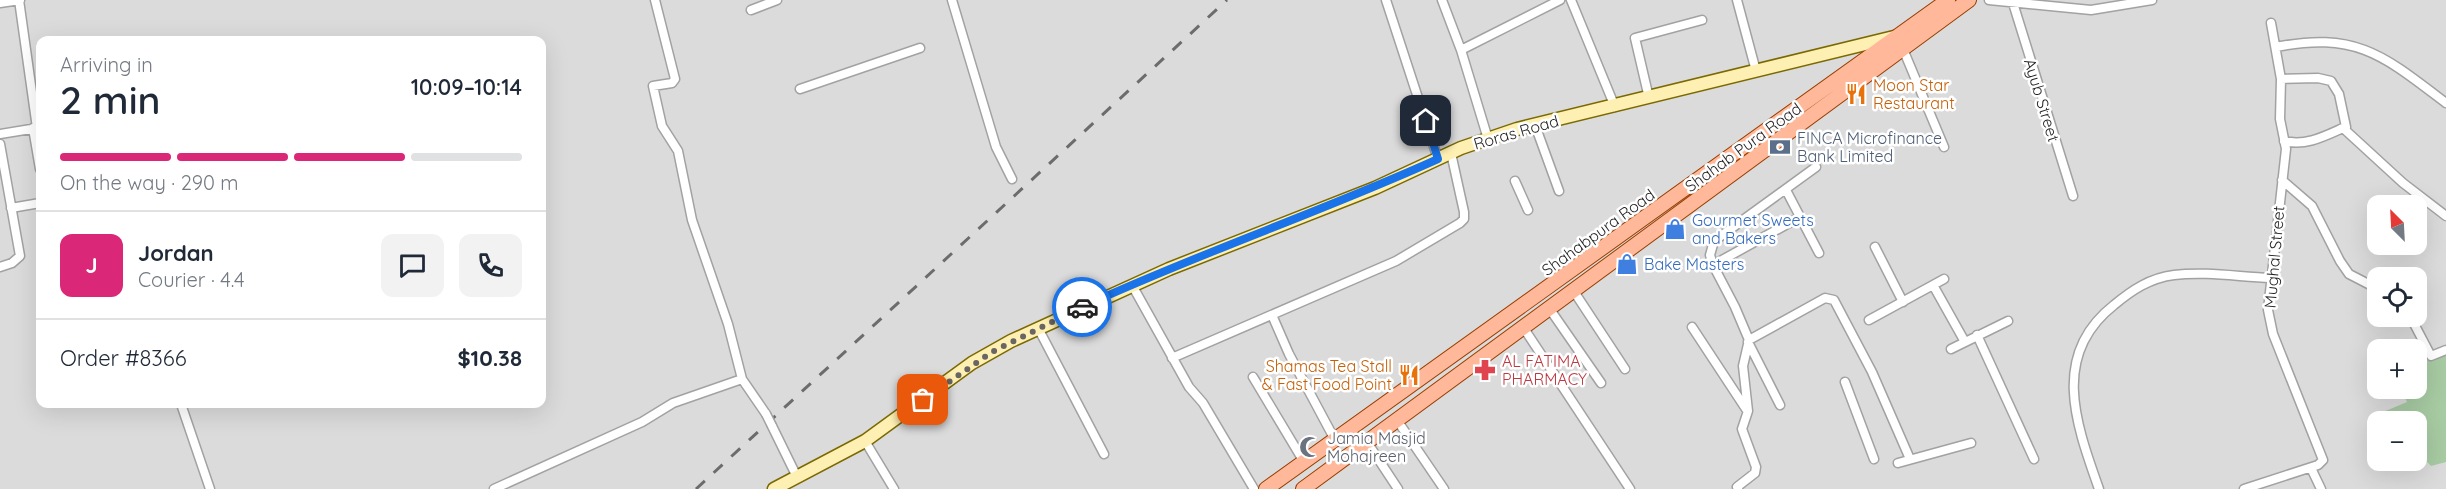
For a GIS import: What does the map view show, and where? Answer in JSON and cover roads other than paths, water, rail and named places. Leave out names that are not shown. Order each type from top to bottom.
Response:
[{"type":"main road","name":"Shahabpura Road","points":[[1266,489],[1524,305],[1901,43],[1948,0]]},
{"type":"main road","name":"Shahab Pura Road","points":[[1303,489],[1550,308],[1901,43],[1969,0]]},
{"type":"main road","name":"Roras Road","points":[[774,489],[865,441],[972,363],[1038,328],[1132,285],[1375,188],[1451,153],[1535,125],[1756,71],[1901,43]]},
{"type":"main road","points":[[1524,305],[1529,323]]},
{"type":"main road","points":[[1495,326],[1502,328],[1507,339]]},
{"type":"street","points":[[0,3],[19,0],[36,121]]},
{"type":"street","points":[[655,0],[675,79],[672,83],[653,86],[662,126],[678,151],[692,220],[728,324],[742,379],[766,414],[797,477]]},
{"type":"street","points":[[751,10],[777,0]]},
{"type":"street","points":[[952,0],[996,147],[1012,179]]},
{"type":"street","points":[[1386,0],[1438,159]]},
{"type":"street","points":[[1442,0],[1461,50],[1488,139]]},
{"type":"street","points":[[1461,50],[1560,0]]},
{"type":"street","points":[[1571,0],[1615,107]]},
{"type":"street","points":[[1737,0],[1756,71]]},
{"type":"street","points":[[1989,0],[2091,10],[2152,0]]},
{"type":"street","name":"Ayub Street","points":[[2013,3],[2073,196]]},
{"type":"street","points":[[1649,98],[1635,38],[1701,20]]},
{"type":"street","name":"Mughal Street","points":[[2271,23],[2281,80],[2280,119],[2285,145],[2268,310],[2273,334],[2323,463],[2311,468]]},
{"type":"street","points":[[2276,47],[2328,41],[2364,49],[2385,57],[2446,103]]},
{"type":"street","points":[[1901,43],[1944,147]]},
{"type":"street","points":[[800,89],[920,48]]},
{"type":"street","points":[[2281,80],[2318,78],[2331,81],[2339,94],[2346,127]]},
{"type":"street","points":[[1535,125],[1559,191]]},
{"type":"street","points":[[0,134],[36,128]]},
{"type":"street","points":[[2285,145],[2315,140],[2343,128],[2403,183],[2446,216]]},
{"type":"street","points":[[0,144],[20,256],[12,263],[0,267]]},
{"type":"street","points":[[1172,358],[1396,261],[1460,223],[1464,219],[1464,212],[1451,153]]},
{"type":"street","points":[[1780,405],[1748,341],[1735,307],[1710,255],[1714,241],[1816,167]]},
{"type":"street","points":[[2282,180],[2301,194],[2312,206],[2345,268],[2367,282]]},
{"type":"street","points":[[1515,181],[1528,210]]},
{"type":"street","points":[[1786,190],[1819,253]]},
{"type":"street","points":[[11,208],[36,204]]},
{"type":"street","points":[[1713,265],[1800,217]]},
{"type":"street","points":[[1875,247],[1903,302]]},
{"type":"street","points":[[2099,489],[2074,408],[2074,373],[2086,333],[2094,320],[2138,286],[2174,275],[2270,278]]},
{"type":"street","points":[[1869,320],[1944,279]]},
{"type":"street","points":[[1132,285],[1189,387],[1203,403],[1254,489]]},
{"type":"street","points":[[1934,285],[1965,342]]},
{"type":"street","points":[[1573,290],[1625,369]]},
{"type":"street","points":[[1738,489],[1737,487],[1755,473],[1756,467],[1742,429],[1748,411],[1743,366],[1748,341],[1825,298],[1834,300],[1872,372],[1910,459]]},
{"type":"street","points":[[1550,308],[1601,383]]},
{"type":"street","points":[[1272,315],[1289,354],[1335,440]]},
{"type":"street","points":[[1951,349],[2008,321]]},
{"type":"street","points":[[1529,323],[1629,489]]},
{"type":"street","points":[[1692,327],[1748,411]]},
{"type":"street","points":[[2416,327],[2431,356],[2446,350]]},
{"type":"street","points":[[1038,328],[1104,454]]},
{"type":"street","points":[[1977,335],[2034,459]]},
{"type":"street","points":[[1253,377],[1304,462]]},
{"type":"street","points":[[494,489],[642,422],[673,403],[742,379]]},
{"type":"street","points":[[1845,382],[1874,459]]},
{"type":"street","points":[[182,408],[210,489]]},
{"type":"street","points":[[1397,420],[1444,489]]},
{"type":"street","points":[[865,441],[894,489]]},
{"type":"street","points":[[1367,442],[1398,489]]},
{"type":"street","points":[[1898,463],[1971,443]]},
{"type":"street","points":[[2244,489],[2311,468],[2321,489]]},
{"type":"railway","points":[[696,489],[1227,0]]},
{"type":"place","name":"Moon Star Restaurant","points":[[1856,94]]},
{"type":"place","name":"FINCA Microfinance Bank Limited","points":[[1780,147]]},
{"type":"place","name":"Gourmet Sweets and Bakers","points":[[1675,229]]},
{"type":"place","name":"Bake Masters","points":[[1627,264]]},
{"type":"place","name":"AL FATIMA PHARMACY","points":[[1485,370]]},
{"type":"place","name":"Shamas Tea Stall & Fast Food Point","points":[[1409,375]]},
{"type":"place","name":"Jamia Masjid Mohajreen","points":[[1310,447]]}]
